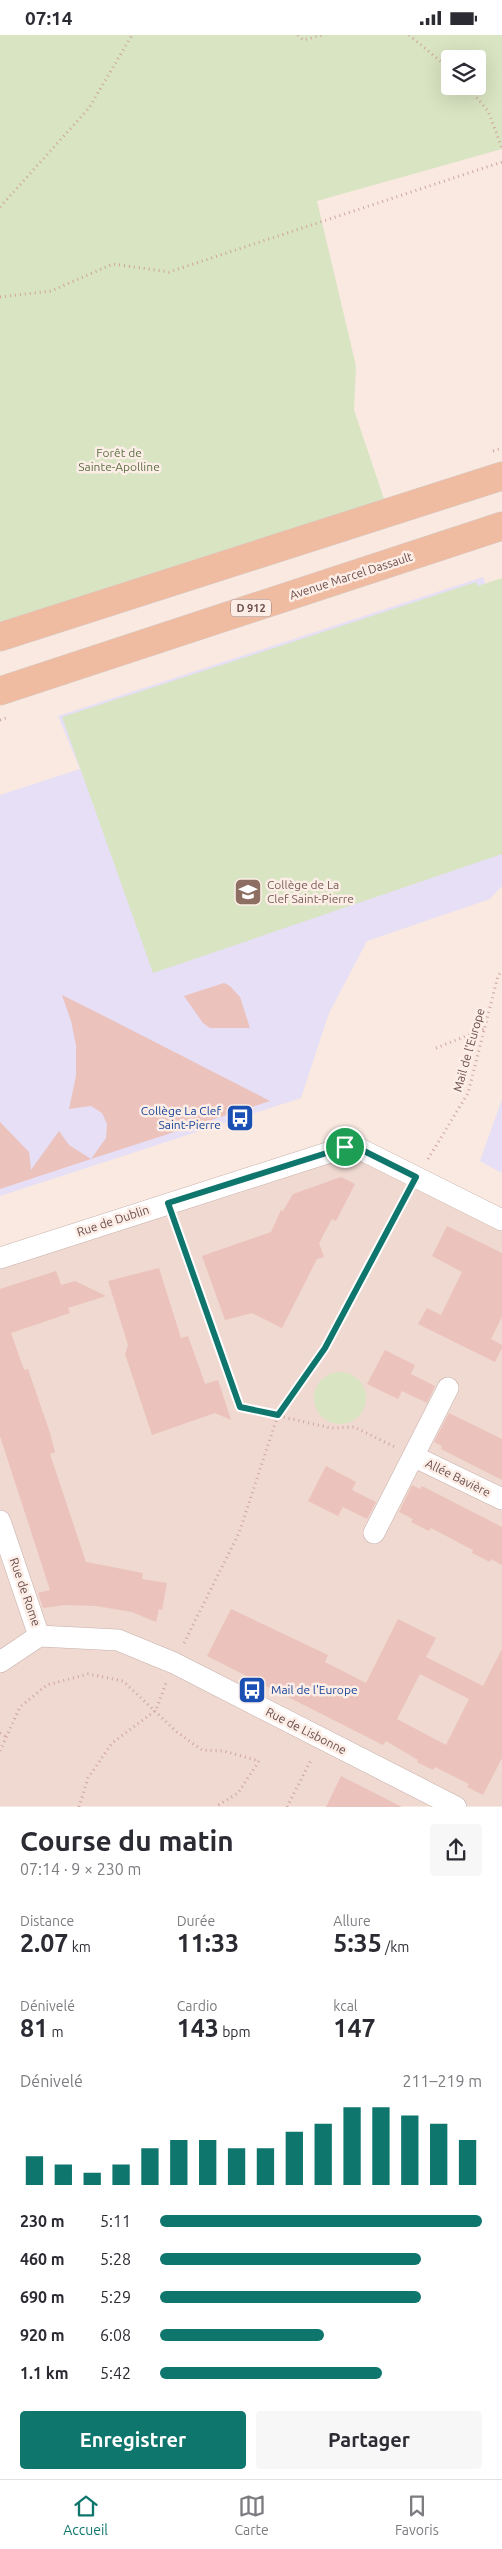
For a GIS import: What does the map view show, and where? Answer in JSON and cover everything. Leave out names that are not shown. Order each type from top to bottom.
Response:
[{"type":"main road","points":[[0,637],[502,476]]},
{"type":"main road","name":"Avenue Marcel Dassault","points":[[0,691],[502,526]]},
{"type":"street","name":"Rue de Dublin","points":[[0,1258],[352,1145],[502,1220]]},
{"type":"street","name":"Allée Bavière","points":[[374,1533],[448,1388]]},
{"type":"street","name":"Allée Bavière","points":[[413,1456],[502,1499]]},
{"type":"street","name":"Rue de Rome","points":[[0,1521],[39,1636]]},
{"type":"street","name":"Rue de Lisbonne","points":[[39,1636],[118,1640],[174,1663],[456,1807]]},
{"type":"street","points":[[0,1662],[39,1636]]},
{"type":"path","points":[[0,207],[89,108],[132,35]]},
{"type":"path","points":[[298,35],[303,40],[323,35]]},
{"type":"path","points":[[409,35],[441,62]]},
{"type":"path","points":[[475,95],[488,111],[502,148]]},
{"type":"path","points":[[0,297],[52,291],[113,264],[169,272],[502,162]]},
{"type":"path","name":"Mail de l'Europe","points":[[156,1710],[174,1663],[239,1533],[278,1415],[325,1348],[416,1177],[468,1093],[498,976],[502,971]]},
{"type":"path","points":[[436,1048],[484,1029]]},
{"type":"path","points":[[168,1203],[240,1407],[331,1428],[354,1427],[413,1456]]},
{"type":"path","points":[[0,1751],[5,1736],[20,1707],[47,1685],[88,1674],[123,1681],[156,1710],[177,1732],[202,1750],[224,1751],[259,1761],[238,1793],[215,1807]]},
{"type":"path","points":[[79,1807],[88,1778],[112,1743],[156,1710]]},
{"type":"path","points":[[0,1733],[5,1736]]},
{"type":"path","points":[[287,1807],[321,1739]]},
{"type":"shaded area","name":"Collège de La Clef Saint-Pierre","points":[[483,577],[502,625],[502,886],[490,899],[367,941],[329,1013],[301,1098],[0,1196],[0,795],[80,769],[58,716]]},
{"type":"shaded area","points":[[502,1099],[502,1173],[480,1161]]},
{"type":"shaded area","points":[[362,1139],[502,1210],[502,1806],[0,1806],[0,1259]]},
{"type":"green space","name":"Forêt de Sainte-Apolline","points":[[0,35],[502,35],[502,149],[317,201],[356,366],[354,410],[384,499],[0,622]]},
{"type":"green space","points":[[502,578],[502,854],[153,973],[62,717],[476,582],[478,586]]},
{"type":"green space","points":[[340,1372],[350,1374],[358,1380],[364,1388],[366,1398],[364,1408],[358,1416],[350,1422],[340,1424],[330,1422],[322,1416],[316,1408],[314,1398],[316,1388],[322,1380],[330,1374]]},
{"type":"building","points":[[224,983],[230,986],[240,997],[250,1028],[210,1028],[203,1023],[184,996]]},
{"type":"building","points":[[62,995],[270,1101],[91,1159],[106,1138],[107,1124],[102,1113],[91,1106],[69,1109],[76,1076],[76,1045],[71,1021]]},
{"type":"building","points":[[0,1122],[29,1152],[31,1170],[59,1131],[69,1145],[91,1159],[0,1189]]},
{"type":"building","points":[[341,1177],[355,1184],[336,1221],[332,1219],[319,1243],[324,1257],[317,1259],[282,1328],[252,1313],[225,1320],[202,1256],[271,1232],[281,1210],[283,1211],[293,1194]]},
{"type":"building","points":[[447,1226],[502,1253],[502,1317],[491,1339],[502,1345],[502,1348],[495,1362],[418,1324],[427,1308],[441,1315],[462,1272],[432,1256]]},
{"type":"building","points":[[159,1268],[181,1338],[188,1336],[205,1384],[218,1380],[231,1420],[215,1413],[152,1435],[125,1354],[128,1345],[108,1281]]},
{"type":"building","points":[[56,1271],[61,1285],[75,1281],[106,1296],[68,1308],[70,1313],[11,1333],[24,1370],[28,1369],[50,1433],[55,1452],[50,1454],[86,1562],[143,1573],[142,1579],[167,1583],[162,1610],[159,1609],[156,1622],[132,1612],[96,1606],[65,1605],[43,1608],[38,1593],[50,1590],[0,1436],[0,1289]]},
{"type":"building","points":[[385,1350],[415,1365],[411,1374],[435,1386],[427,1403],[402,1391],[398,1399],[367,1384]]},
{"type":"building","points":[[449,1413],[502,1439],[502,1480],[441,1449],[442,1446],[434,1442]]},
{"type":"building","points":[[326,1466],[356,1482],[352,1490],[376,1502],[367,1519],[343,1507],[338,1516],[308,1501]]},
{"type":"building","points":[[412,1485],[420,1489],[422,1486],[502,1527],[502,1565],[491,1559],[490,1562],[472,1553],[473,1550],[431,1528],[429,1531],[411,1522],[413,1519],[399,1512]]},
{"type":"building","points":[[231,1609],[328,1655],[325,1662],[366,1683],[398,1619],[436,1638],[426,1657],[483,1686],[502,1649],[502,1758],[483,1795],[467,1787],[469,1784],[435,1767],[433,1770],[417,1762],[418,1760],[386,1741],[383,1745],[207,1656]],"holes":[[[420,1674],[469,1699],[446,1745],[397,1719]]]},
{"type":"building","points":[[341,1776],[402,1807],[326,1807]]},
{"type":"place","name":"Collège de La Clef Saint-Pierre","points":[[248,892]]},
{"type":"place","name":"Collège La Clef Saint-Pierre","points":[[240,1118]]},
{"type":"place","name":"Mail de l'Europe","points":[[252,1690]]},
{"type":"route","points":[[352,1145],[416,1177],[325,1348],[278,1415],[240,1407],[168,1203],[345,1147],[352,1145]]}]
